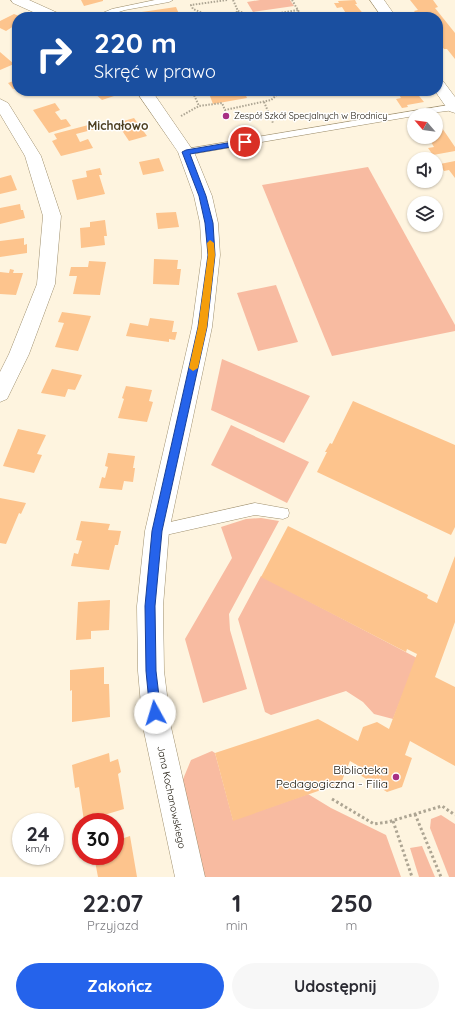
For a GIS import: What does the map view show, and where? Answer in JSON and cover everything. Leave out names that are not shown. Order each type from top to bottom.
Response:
[{"type":"street","points":[[18,0],[43,12]]},
{"type":"street","points":[[377,0],[385,12]]},
{"type":"street","points":[[443,91],[455,107]]},
{"type":"street","name":"Jana Kochanowskiego","points":[[147,96],[186,152],[203,196],[209,223],[211,255],[202,327],[157,531],[150,606],[151,671],[157,727],[190,877]]},
{"type":"street","points":[[0,104],[3,106],[33,156],[52,216],[46,284],[19,354],[0,393]]},
{"type":"lane","points":[[107,12],[123,7],[169,0]]},
{"type":"lane","points":[[186,152],[455,107]]},
{"type":"lane","points":[[157,531],[255,509],[283,513]]},
{"type":"path","points":[[199,12],[193,9],[191,5],[227,0]]},
{"type":"path","points":[[233,0],[238,11],[241,12]]},
{"type":"path","points":[[286,12],[298,10],[292,0]]},
{"type":"path","points":[[195,96],[199,106]]},
{"type":"path","points":[[180,117],[199,106],[222,103],[225,110],[264,102],[271,100],[275,96]]},
{"type":"path","points":[[264,102],[274,126]]},
{"type":"path","points":[[332,799],[374,824],[393,821],[442,806],[455,815]]},
{"type":"path","points":[[415,814],[441,877]]},
{"type":"path","points":[[393,821],[412,877]]},
{"type":"shaded area","points":[[260,0],[290,0],[294,6],[253,12],[247,2]]},
{"type":"shaded area","points":[[368,167],[455,325],[455,331],[332,356],[262,185]]},
{"type":"shaded area","points":[[276,285],[298,342],[258,351],[237,293]]},
{"type":"shaded area","points":[[222,359],[310,396],[284,443],[211,410]]},
{"type":"shaded area","points":[[231,425],[309,462],[287,503],[211,465]]},
{"type":"shaded area","points":[[261,518],[279,521],[229,614],[230,630],[247,689],[203,703],[185,639],[232,558],[221,527],[246,519]]},
{"type":"shaded area","points":[[261,576],[417,658],[393,719],[374,714],[363,702],[346,691],[271,715],[265,712],[238,619]]},
{"type":"shaded area","points":[[212,751],[215,753],[233,820],[308,794],[331,808],[386,835],[401,877],[201,877],[181,784],[191,760]]},
{"type":"shaded area","points":[[441,815],[455,824],[455,877],[449,877],[430,828],[431,819]]},
{"type":"shaded area","points":[[422,846],[435,877],[419,877],[410,848]]},
{"type":"building","points":[[81,0],[103,0],[103,1],[84,6]]},
{"type":"building","points":[[355,0],[357,4],[355,4],[362,12],[345,12],[342,7],[337,8],[334,3],[339,3],[338,1]]},
{"type":"building","points":[[410,0],[433,0],[438,7],[435,8],[438,12],[414,11],[418,10]]},
{"type":"building","points":[[176,7],[178,12],[142,12]]},
{"type":"building","points":[[12,15],[12,27],[6,31],[0,28],[0,21]]},
{"type":"building","points":[[443,18],[455,33],[455,59],[447,49],[444,49]]},
{"type":"building","points":[[0,52],[12,62],[12,65],[0,70]]},
{"type":"building","points":[[12,82],[12,88],[8,83]]},
{"type":"building","points":[[98,96],[114,96],[102,100]]},
{"type":"building","points":[[210,96],[246,96],[247,98],[213,104]]},
{"type":"building","points":[[400,96],[419,96],[424,102],[407,105],[408,107],[402,108],[396,99],[401,98]]},
{"type":"building","points":[[55,103],[60,110],[55,112],[61,120],[66,119],[71,126],[49,133],[33,110]]},
{"type":"building","points":[[134,118],[147,136],[129,141],[117,123]]},
{"type":"building","points":[[96,123],[99,128],[76,134],[80,142],[88,139],[93,148],[61,156],[52,141],[57,139],[54,134]]},
{"type":"building","points":[[443,129],[455,147],[455,151],[443,153],[431,152],[428,148],[434,147],[432,144],[443,144]]},
{"type":"building","points":[[159,158],[164,171],[143,175],[139,162]]},
{"type":"building","points":[[455,161],[455,178],[449,170],[444,171],[443,163]]},
{"type":"building","points":[[100,168],[102,175],[99,175],[105,194],[77,200],[72,180],[87,177],[86,171]]},
{"type":"building","points":[[11,175],[17,190],[0,194],[0,178]]},
{"type":"building","points":[[20,204],[25,218],[0,224],[0,208]]},
{"type":"building","points":[[176,212],[179,227],[158,229],[156,213]]},
{"type":"building","points":[[105,220],[107,236],[104,236],[105,245],[81,248],[80,228],[90,227],[90,222]]},
{"type":"building","points":[[24,238],[24,245],[27,244],[27,253],[0,257],[0,241]]},
{"type":"building","points":[[154,259],[178,260],[177,269],[181,269],[179,285],[153,284]]},
{"type":"building","points":[[89,261],[106,262],[100,295],[73,294],[77,276],[69,276],[71,267],[88,267]]},
{"type":"building","points":[[10,269],[14,270],[13,273],[23,273],[16,295],[0,294],[0,272],[9,273]]},
{"type":"building","points":[[62,312],[91,316],[78,351],[55,347],[64,323],[58,322]]},
{"type":"building","points":[[150,318],[174,321],[172,332],[177,332],[175,340],[169,339],[169,342],[126,336],[130,323],[148,326]]},
{"type":"building","points":[[52,369],[82,375],[75,390],[68,389],[65,397],[41,393]]},
{"type":"building","points":[[126,386],[152,390],[149,401],[153,402],[147,422],[118,418],[124,399],[122,398]]},
{"type":"building","points":[[353,401],[455,445],[455,527],[451,535],[317,472],[327,452],[325,452],[330,443],[332,444]]},
{"type":"building","points":[[18,429],[46,435],[37,454],[42,455],[34,473],[3,466]]},
{"type":"building","points":[[108,453],[135,456],[133,482],[124,481],[122,490],[99,488],[102,477],[105,478],[108,467],[105,466]]},
{"type":"building","points":[[0,498],[26,503],[21,514],[19,513],[6,544],[0,543]]},
{"type":"building","points":[[81,521],[110,524],[108,530],[121,531],[118,545],[115,545],[109,570],[71,566],[74,553],[78,554],[82,541],[76,540]]},
{"type":"building","points":[[288,526],[428,595],[427,598],[437,603],[455,556],[455,622],[435,677],[455,687],[455,766],[410,741],[405,755],[412,758],[402,787],[387,792],[360,775],[362,768],[350,761],[341,783],[233,821],[215,753],[318,719],[358,741],[363,727],[377,722],[389,729],[417,654],[407,649],[406,652],[261,577]]},
{"type":"building","points":[[110,600],[109,630],[91,631],[91,639],[76,640],[78,602]]},
{"type":"building","points":[[104,667],[104,684],[109,684],[110,717],[72,722],[72,690],[70,691],[70,670]]},
{"type":"building","points":[[109,753],[110,762],[118,759],[121,772],[118,774],[124,809],[111,813],[83,813],[79,787],[75,788],[72,765]]},
{"type":"building","points":[[130,836],[137,877],[98,877],[96,865],[124,865],[124,838]]},
{"type":"slow traffic","points":[[193,368],[202,327],[211,255],[210,243]]},
{"type":"place","name":"Zespół Szkół Specjalnych w Brodnicy","points":[[226,116]]},
{"type":"place","name":"Biblioteka Pedagogiczna - Filia","points":[[396,777]]},
{"type":"district","name":"Michałowo","points":[[118,126]]},
{"type":"route","points":[[155,713],[151,671],[150,606],[157,531],[202,327],[211,255],[209,223],[203,196],[186,152],[245,142]]}]
